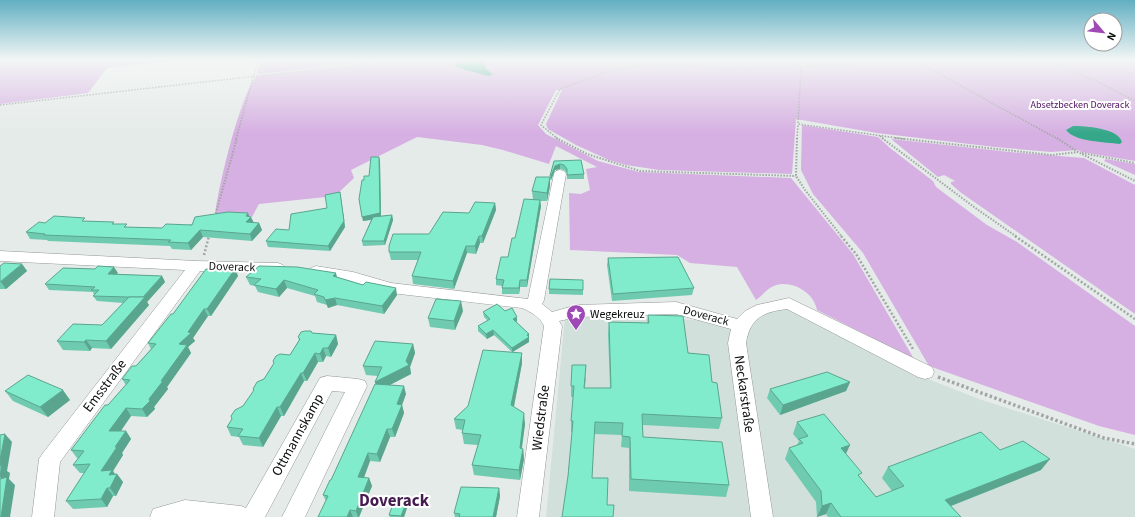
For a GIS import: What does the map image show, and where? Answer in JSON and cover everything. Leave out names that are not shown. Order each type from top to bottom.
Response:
[{"type":"street","points":[[532,306],[536,300],[560,174]]},
{"type":"street","name":"Doverack","points":[[0,256],[198,266],[296,268],[353,277],[391,288],[524,302],[542,311],[550,318],[577,311],[676,308],[741,326]]},
{"type":"street","name":"Emsstraße","points":[[43,517],[50,459],[198,266]]},
{"type":"street","points":[[741,326],[753,314],[772,304],[789,303],[925,372]]},
{"type":"street","name":"Wiedstraße","points":[[528,517],[553,326],[550,318]]},
{"type":"street","name":"Neckarstraße","points":[[741,326],[737,343],[762,517]]},
{"type":"street","name":"Ottmannskamp","points":[[253,517],[327,383],[358,386],[293,517]]},
{"type":"street","points":[[161,517],[184,511],[241,517]]},
{"type":"path","points":[[0,105],[183,84]]},
{"type":"path","points":[[214,222],[252,84]]},
{"type":"path","points":[[573,84],[560,89],[541,124],[548,133],[591,156],[618,166],[640,171],[796,176]]},
{"type":"path","points":[[800,84],[796,176],[809,196],[856,254],[914,352]]},
{"type":"path","points":[[957,84],[1056,138],[1078,152],[1135,181]]},
{"type":"path","points":[[1102,84],[1135,101]]},
{"type":"path","points":[[798,124],[880,136],[1052,154],[1078,152],[1135,163]]},
{"type":"path","points":[[880,136],[974,207],[1135,319]]},
{"type":"path","points":[[198,266],[211,229]]},
{"type":"path","points":[[925,372],[1104,438],[1135,444]]},
{"type":"shaded area","points":[[1073,126],[1093,127],[1108,131],[1119,137],[1122,142],[1120,144],[1099,142],[1076,137],[1066,130]]},
{"type":"shaded area","points":[[783,301],[928,379],[979,399],[1135,449],[1135,517],[546,517],[565,317],[650,317],[739,323]]},
{"type":"green space","points":[[0,84],[95,84],[88,93],[0,104]]},
{"type":"green space","name":"Absetzbecken Doverack","points":[[1135,84],[1135,161],[1081,152],[1078,150],[1051,152],[877,133],[796,119],[792,174],[659,170],[626,165],[609,160],[576,145],[548,129],[546,124],[562,90],[556,90],[538,125],[546,134],[598,161],[639,172],[791,178],[853,254],[914,359],[817,310],[811,297],[799,288],[792,285],[777,285],[768,289],[756,300],[737,267],[690,263],[677,255],[570,250],[569,193],[581,194],[590,190],[586,169],[597,167],[556,146],[549,164],[482,145],[417,137],[351,170],[354,178],[335,196],[259,204],[252,217],[215,218],[216,206],[230,144],[244,101],[251,85]]},
{"type":"green space","points":[[802,125],[878,137],[933,181],[936,187],[987,225],[1017,242],[1135,326],[1135,435],[1099,426],[929,366],[863,253],[813,194],[801,170]]},
{"type":"green space","points":[[891,139],[1010,152],[1084,158],[1135,185],[1135,314],[960,192],[951,184],[951,182],[955,181],[944,175],[938,177]]},
{"type":"green space","points":[[1106,159],[1135,164],[1135,175],[1104,161]]},
{"type":"building","points":[[371,157],[379,157],[380,213],[362,217],[359,199],[362,180],[364,180],[364,176],[369,176]]},
{"type":"building","points":[[581,160],[584,174],[567,175],[567,169],[564,165],[560,164],[555,166],[550,176],[554,161]]},
{"type":"building","points":[[536,177],[550,177],[547,193],[532,191]]},
{"type":"building","points":[[340,192],[344,221],[328,246],[266,241],[276,229],[289,230],[291,214],[327,208],[325,195]]},
{"type":"building","points":[[524,199],[540,200],[527,280],[520,280],[519,288],[502,288],[504,280],[496,279],[501,257],[508,257],[512,238],[515,238]]},
{"type":"building","points":[[475,202],[495,203],[482,236],[479,236],[475,246],[466,246],[453,281],[412,276],[421,252],[389,252],[389,246],[393,234],[429,234],[443,212],[469,213]]},
{"type":"building","points":[[228,212],[248,213],[246,216],[251,217],[246,222],[259,223],[250,234],[200,230],[188,243],[168,242],[171,240],[44,235],[45,234],[26,232],[39,222],[45,223],[54,216],[85,218],[82,221],[127,224],[124,227],[162,228],[166,224],[192,225],[195,217]]},
{"type":"building","points":[[392,215],[384,241],[362,241],[373,217]]},
{"type":"building","points":[[678,257],[694,288],[613,294],[608,258]]},
{"type":"building","points":[[4,263],[22,264],[0,282],[0,266]]},
{"type":"building","points":[[98,266],[114,267],[108,274],[162,276],[143,297],[93,296],[99,290],[91,290],[95,287],[45,284],[63,268],[95,269]]},
{"type":"building","points":[[259,266],[297,267],[336,273],[333,276],[363,285],[366,282],[396,288],[382,306],[335,298],[325,300],[324,297],[314,294],[318,290],[284,280],[276,289],[254,285],[261,279],[246,277]]},
{"type":"building","points":[[206,269],[235,269],[207,309],[204,309],[188,332],[191,333],[179,344],[187,345],[149,399],[150,401],[142,409],[126,408],[109,431],[126,431],[101,471],[112,470],[109,475],[117,474],[110,488],[107,488],[101,499],[66,501],[90,464],[73,465],[84,451],[71,450],[105,405],[108,405],[130,380],[122,379],[132,366],[136,366],[156,344],[148,343],[171,314],[173,314]]},
{"type":"building","points":[[550,279],[583,280],[583,290],[549,289]]},
{"type":"building","points":[[129,297],[145,297],[106,341],[57,341],[73,324],[102,325]]},
{"type":"building","points":[[436,299],[461,301],[454,321],[428,318]]},
{"type":"building","points":[[497,304],[505,311],[512,308],[517,317],[513,319],[529,334],[527,335],[529,337],[512,348],[493,330],[486,334],[478,326],[490,319],[483,312]]},
{"type":"building","points":[[648,315],[683,316],[688,353],[709,355],[712,382],[717,383],[722,418],[642,414],[643,437],[722,442],[729,485],[631,479],[630,437],[622,436],[623,423],[595,422],[592,478],[608,478],[607,505],[614,505],[613,517],[562,517],[568,476],[573,421],[571,421],[574,386],[571,386],[572,365],[586,365],[584,388],[611,388],[609,322],[649,323]]},
{"type":"building","points":[[305,331],[336,335],[328,348],[323,348],[320,354],[315,353],[280,407],[277,407],[259,438],[238,436],[243,429],[227,427],[232,419],[231,416],[235,410],[243,406],[254,390],[253,389],[257,382],[264,379],[274,363],[273,361],[276,356],[280,354],[290,355],[300,339],[298,337],[301,332]]},
{"type":"building","points":[[375,341],[413,344],[406,361],[409,365],[375,382],[382,367],[363,366]]},
{"type":"building","points":[[483,350],[522,353],[511,405],[524,413],[520,448],[523,449],[519,470],[472,465],[481,435],[462,433],[465,420],[454,419],[468,406]]},
{"type":"building","points":[[827,372],[850,382],[783,405],[770,389]]},
{"type":"building","points":[[28,375],[63,390],[40,407],[5,391]]},
{"type":"building","points":[[375,384],[404,386],[397,404],[402,405],[392,429],[387,429],[377,454],[368,453],[358,477],[369,478],[356,511],[350,510],[347,517],[318,517],[328,496],[323,495]]},
{"type":"building","points":[[824,414],[850,445],[841,448],[862,473],[858,475],[876,497],[904,486],[888,467],[981,432],[1000,450],[1023,441],[1050,459],[945,500],[961,517],[841,517],[831,503],[822,506],[821,491],[789,448],[803,443],[799,439],[808,436],[797,422]]},
{"type":"building","points":[[5,434],[0,460],[0,435]]},
{"type":"building","points":[[2,465],[0,477],[0,466]]},
{"type":"building","points":[[7,477],[1,517],[0,517],[0,479]]},
{"type":"building","points":[[461,487],[499,488],[493,517],[459,517],[460,514],[454,513]]},
{"type":"building","points":[[396,496],[408,498],[401,516],[389,515]]},
{"type":"place","name":"Wegekreuz","points":[[576,331]]},
{"type":"district","name":"Doverack","points":[[394,501]]}]
